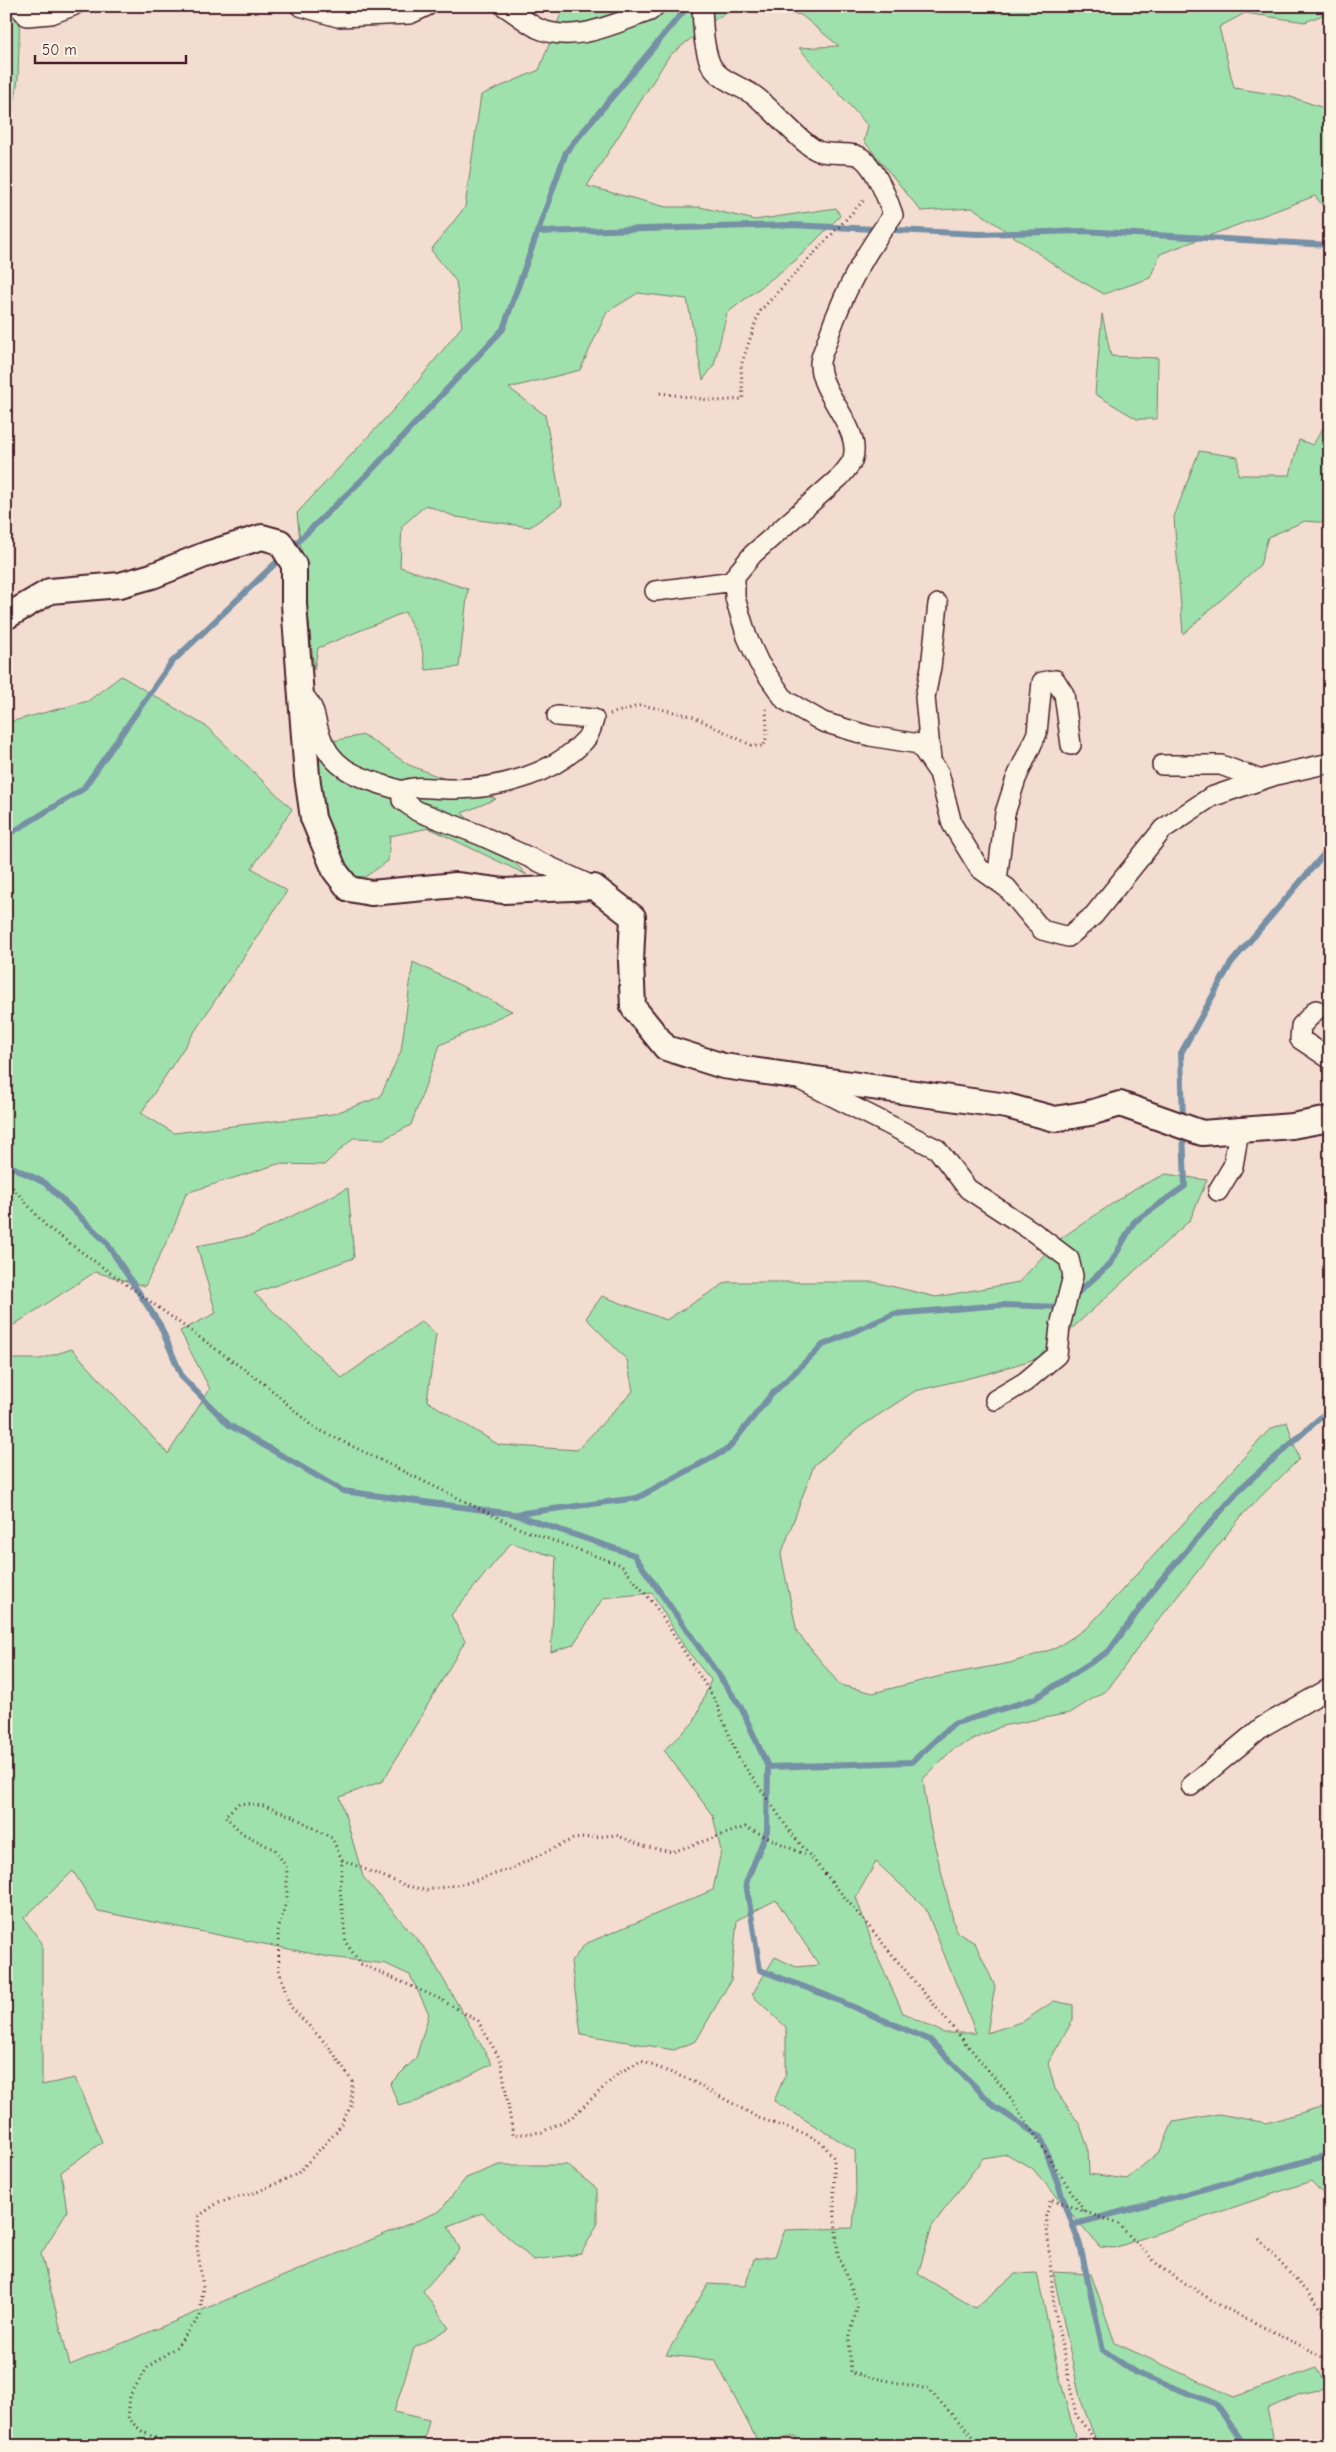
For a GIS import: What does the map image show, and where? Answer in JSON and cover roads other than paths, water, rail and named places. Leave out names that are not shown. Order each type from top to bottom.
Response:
[{"type":"street","points":[[18,6],[27,16],[51,14],[73,6]]},
{"type":"street","points":[[300,6],[338,17],[410,14],[428,6]]},
{"type":"street","points":[[504,6],[537,28],[561,34],[592,32],[650,11],[655,6]]},
{"type":"street","points":[[702,6],[703,32],[710,64],[722,76],[775,112],[800,137],[818,151],[858,156],[869,167],[886,194],[893,215],[869,246],[853,276],[832,326],[819,365],[825,385],[855,444],[851,462],[840,477],[753,554],[735,576],[735,598],[747,637],[759,663],[785,700],[823,722],[870,736],[920,744],[939,773],[952,824],[978,868],[1007,888],[1042,930],[1068,938],[1094,915],[1163,829],[1211,798],[1261,780],[1330,763]]},
{"type":"street","points":[[6,617],[50,591],[120,585],[152,576],[207,554],[262,537],[280,542],[294,565],[294,604],[300,692],[307,776],[313,818],[335,871],[348,889],[371,893],[456,885],[504,891],[594,886]]},
{"type":"street","points":[[655,591],[735,581]]},
{"type":"street","points":[[931,762],[925,697],[931,667],[938,604]]},
{"type":"street","points":[[997,881],[1005,813],[1016,779],[1037,733],[1042,682],[1055,680],[1064,694],[1071,744]]},
{"type":"street","points":[[300,692],[313,704],[325,750],[342,767],[348,772],[402,791],[412,787],[454,789],[506,783],[532,775],[563,759],[587,739],[594,719],[556,716]]},
{"type":"street","points":[[1162,765],[1221,765],[1261,780]]},
{"type":"street","points":[[402,791],[402,800],[417,811],[480,835],[594,886],[633,917],[631,961],[633,1007],[666,1048],[722,1066],[1007,1106],[1054,1119],[1120,1104],[1202,1133],[1292,1126],[1330,1120]]},
{"type":"street","points":[[1316,1010],[1301,1026],[1300,1039],[1330,1059]]},
{"type":"street","points":[[790,1076],[937,1149],[968,1189],[1032,1231],[1069,1259],[1073,1276],[1060,1326],[1057,1355],[1025,1382],[995,1400]]},
{"type":"street","points":[[1218,1191],[1233,1166],[1239,1131]]},
{"type":"street","points":[[1191,1786],[1262,1727],[1330,1688]]},
{"type":"waterway","points":[[290,549],[368,474],[503,329],[566,152],[688,6]]},
{"type":"waterway","points":[[537,232],[791,225],[978,234],[1082,231],[1330,245]]},
{"type":"waterway","points":[[6,836],[83,789],[171,663],[283,556]]},
{"type":"waterway","points":[[1183,1121],[1181,1053],[1231,963],[1330,847]]},
{"type":"waterway","points":[[1073,1297],[1111,1263],[1134,1222],[1185,1186],[1183,1131]]},
{"type":"waterway","points":[[6,1164],[45,1183],[106,1242],[160,1325],[182,1377],[229,1425],[343,1491],[513,1514],[634,1555],[741,1707],[768,1767],[767,1831],[746,1883],[760,1970],[823,1994],[930,2040],[995,2107],[1041,2137],[1080,2245],[1103,2350],[1136,2373],[1216,2404],[1245,2446]]},
{"type":"waterway","points":[[516,1514],[637,1498],[728,1449],[770,1396],[823,1345],[894,1314],[1001,1305],[1062,1307]]},
{"type":"waterway","points":[[768,1767],[912,1762],[953,1724],[1034,1699],[1109,1651],[1160,1581],[1242,1487],[1330,1409]]},
{"type":"waterway","points":[[1072,2225],[1321,2157],[1330,2152]]}]
